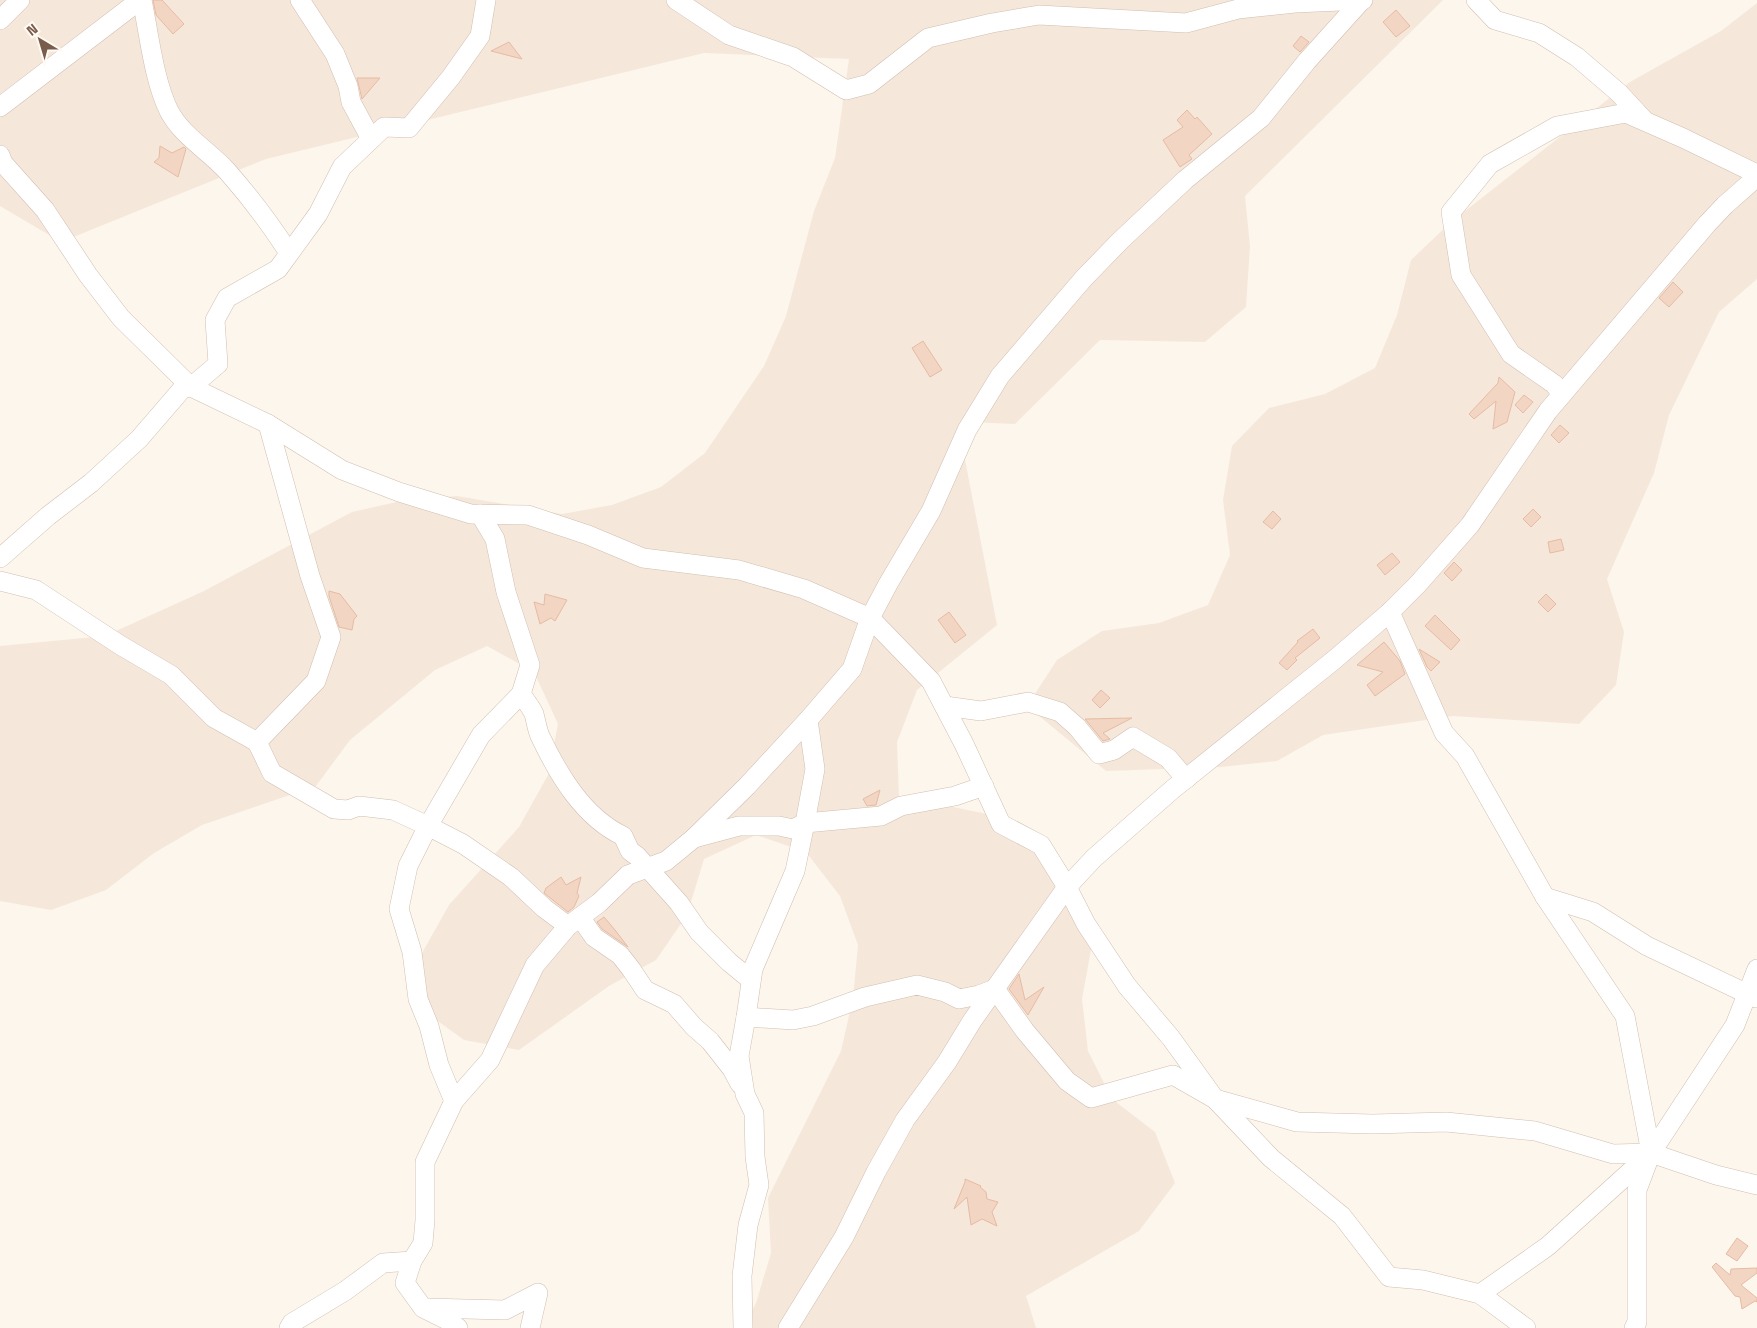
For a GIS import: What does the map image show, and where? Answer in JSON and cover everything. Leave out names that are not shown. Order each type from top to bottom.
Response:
[{"type":"street","points":[[0,20],[20,0]]},
{"type":"street","points":[[0,107],[141,0],[157,74],[170,112],[186,133],[226,170],[275,230],[289,253]]},
{"type":"street","points":[[300,0],[335,54],[348,86],[351,102],[371,139]]},
{"type":"street","points":[[0,558],[48,516],[91,483],[139,439],[184,388],[191,387],[218,364],[215,320],[226,298],[278,269],[318,214],[342,167],[371,139],[384,127],[409,128],[451,77],[480,36],[486,0]]},
{"type":"street","points":[[676,0],[729,35],[793,58],[846,90],[870,84],[928,38],[992,23],[1039,15],[1186,23],[1257,3],[1362,0]]},
{"type":"street","points":[[458,1328],[449,1321],[423,1308],[405,1283],[412,1261],[423,1243],[426,1162],[454,1101],[490,1060],[535,965],[574,922],[628,875],[666,861],[694,838],[747,786],[852,669],[870,618],[931,511],[967,430],[1000,376],[1084,278],[1121,240],[1185,180],[1262,118],[1307,61],[1362,0]]},
{"type":"street","points":[[1476,0],[1495,20],[1539,34],[1577,57],[1619,92],[1645,122]]},
{"type":"street","points":[[788,1328],[844,1237],[876,1172],[905,1120],[1067,887],[1078,874],[1118,837],[1186,779],[1334,660],[1390,612],[1446,554],[1470,525],[1516,460],[1537,426],[1562,394],[1707,224],[1757,176],[1626,113],[1557,126],[1490,164],[1450,212],[1462,276],[1511,354],[1554,384],[1562,394]]},
{"type":"street","points":[[0,155],[45,210],[88,275],[121,318],[191,387],[268,424],[342,470],[399,492],[471,514],[528,515],[588,535],[643,558],[739,570],[804,589],[870,618],[931,681],[1001,824],[1041,845],[1067,887],[1086,924],[1127,986],[1171,1038],[1215,1099],[1271,1158],[1342,1216],[1389,1277],[1423,1280],[1480,1294],[1526,1328]]},
{"type":"street","points":[[258,742],[316,682],[331,637],[310,576],[268,424]]},
{"type":"street","points":[[454,1101],[439,1065],[429,1026],[418,999],[412,952],[399,909],[408,866],[428,826],[481,735],[521,694],[530,666],[506,592],[495,539],[480,514]]},
{"type":"street","points":[[0,581],[36,590],[120,645],[171,675],[214,718],[258,742],[272,772],[334,809],[348,810],[359,806],[393,810],[463,844],[511,878],[544,908],[574,922],[620,956],[645,990],[674,1004],[710,1040],[732,1069],[754,1113],[755,1158],[759,1184],[748,1225],[742,1276],[743,1328]]},
{"type":"street","points":[[1390,612],[1444,733],[1465,756],[1545,897],[1625,1016],[1650,1153]]},
{"type":"street","points":[[521,694],[533,712],[539,733],[554,763],[573,791],[598,821],[610,830],[623,836],[630,851],[679,903],[699,932],[729,962],[751,980]]},
{"type":"street","points":[[944,706],[980,711],[1028,702],[1060,712],[1077,727],[1100,754],[1114,750],[1133,738],[1168,758],[1186,779]]},
{"type":"street","points":[[745,1094],[739,1056],[753,969],[795,871],[815,769],[808,720]]},
{"type":"street","points":[[694,838],[739,826],[779,826],[793,830],[805,823],[881,816],[901,806],[954,796],[984,786]]},
{"type":"street","points":[[1545,897],[1593,912],[1647,946],[1752,996]]},
{"type":"street","points":[[1634,1328],[1637,1322],[1636,1190],[1650,1153],[1752,996],[1757,969]]},
{"type":"street","points":[[746,1017],[793,1020],[813,1016],[865,997],[918,985],[945,992],[959,999],[995,990]]},
{"type":"street","points":[[995,990],[1025,1031],[1067,1081],[1091,1098],[1173,1075],[1215,1099],[1296,1122],[1373,1124],[1446,1122],[1535,1131],[1613,1154],[1650,1153],[1716,1175],[1757,1185]]},
{"type":"street","points":[[1480,1294],[1548,1246],[1650,1153]]},
{"type":"street","points":[[289,1328],[292,1323],[344,1291],[383,1263],[412,1261]]},
{"type":"street","points":[[423,1308],[505,1310],[538,1293],[530,1328]]},
{"type":"shaded area","points":[[0,0],[1443,0],[1245,196],[1250,246],[1246,307],[1205,342],[1100,340],[1015,424],[969,422],[961,439],[997,625],[917,690],[897,742],[899,796],[1007,818],[1041,858],[1094,933],[1082,999],[1088,1051],[1112,1099],[1155,1132],[1175,1183],[1139,1231],[1026,1296],[1036,1328],[743,1328],[756,1303],[771,1253],[768,1198],[841,1051],[853,998],[858,945],[840,896],[806,852],[756,835],[704,859],[687,915],[656,960],[609,986],[519,1050],[464,1040],[417,1006],[422,953],[449,905],[519,827],[548,775],[558,724],[534,672],[487,646],[435,670],[350,740],[316,786],[202,825],[154,853],[106,890],[51,910],[0,901],[0,646],[105,636],[204,591],[352,512],[401,501],[457,496],[562,514],[612,505],[661,487],[705,453],[764,366],[786,316],[814,211],[835,158],[849,59],[704,53],[266,159],[61,242],[0,206]]},
{"type":"shaded area","points":[[1757,3],[1757,279],[1719,312],[1669,415],[1654,473],[1607,579],[1624,632],[1616,685],[1579,724],[1453,716],[1323,735],[1277,761],[1221,767],[1106,771],[1027,706],[1057,660],[1102,631],[1159,623],[1208,605],[1230,555],[1223,500],[1232,446],[1269,408],[1325,394],[1375,368],[1397,315],[1411,260],[1451,222],[1630,82],[1721,31]]},
{"type":"building","points":[[153,0],[162,0],[184,24],[173,34],[156,15]]},
{"type":"building","points":[[1396,10],[1410,26],[1396,37],[1383,22]]},
{"type":"building","points":[[1301,36],[1309,42],[1300,52],[1293,46]]},
{"type":"building","points":[[509,42],[522,59],[491,51]]},
{"type":"building","points":[[357,78],[380,78],[362,99]]},
{"type":"building","points":[[1187,110],[1195,119],[1197,117],[1212,134],[1189,155],[1192,159],[1180,167],[1163,140],[1183,127],[1177,120]]},
{"type":"building","points":[[160,146],[172,153],[184,147],[186,149],[178,177],[154,162],[159,158]]},
{"type":"building","points":[[1673,282],[1683,292],[1669,307],[1659,298]]},
{"type":"building","points":[[923,341],[942,370],[930,377],[912,348]]},
{"type":"building","points":[[1499,377],[1515,392],[1507,422],[1493,429],[1496,401],[1474,419],[1469,414],[1498,383]]},
{"type":"building","points":[[1524,395],[1533,402],[1523,413],[1515,405]]},
{"type":"building","points":[[1560,425],[1569,433],[1559,443],[1551,435]]},
{"type":"building","points":[[1533,509],[1541,517],[1531,527],[1523,519]]},
{"type":"building","points":[[1273,511],[1281,519],[1272,529],[1263,522]]},
{"type":"building","points":[[1561,539],[1564,550],[1550,553],[1548,542]]},
{"type":"building","points":[[1392,553],[1400,562],[1385,575],[1377,565]]},
{"type":"building","points":[[1454,562],[1462,570],[1452,581],[1444,573]]},
{"type":"building","points":[[329,591],[340,594],[357,616],[354,619],[352,630],[339,627]]},
{"type":"building","points":[[545,594],[567,600],[555,621],[551,618],[540,624],[534,602],[544,605]]},
{"type":"building","points":[[1546,594],[1556,604],[1548,612],[1538,602]]},
{"type":"building","points":[[949,612],[966,635],[955,643],[938,620]]},
{"type":"building","points":[[1435,615],[1460,640],[1451,650],[1425,626]]},
{"type":"building","points":[[1313,629],[1320,638],[1295,658],[1297,660],[1287,670],[1279,663],[1297,641]]},
{"type":"building","points":[[1384,642],[1400,661],[1405,674],[1375,696],[1367,685],[1383,672],[1357,665]]},
{"type":"building","points":[[1419,649],[1440,662],[1431,671],[1427,667]]},
{"type":"building","points":[[1101,690],[1110,698],[1100,708],[1092,700]]},
{"type":"building","points":[[1132,718],[1103,733],[1110,739],[1103,741],[1085,719]]},
{"type":"building","points":[[880,790],[876,805],[867,806],[863,799]]},
{"type":"building","points":[[561,877],[566,885],[581,877],[577,893],[579,896],[574,907],[568,912],[544,893],[546,888]]},
{"type":"building","points":[[604,917],[628,947],[602,929],[597,922]]},
{"type":"building","points":[[1019,974],[1025,1000],[1044,987],[1028,1015],[1009,989]]},
{"type":"building","points":[[965,1179],[981,1186],[986,1192],[987,1199],[998,1202],[992,1212],[997,1226],[982,1219],[971,1225],[967,1197],[954,1209]]},
{"type":"building","points":[[1737,1238],[1748,1246],[1737,1261],[1726,1254]]},
{"type":"building","points":[[1716,1263],[1730,1275],[1731,1269],[1757,1268],[1757,1273],[1741,1285],[1757,1298],[1757,1302],[1755,1301],[1742,1309],[1740,1297],[1735,1296],[1712,1267]]}]
